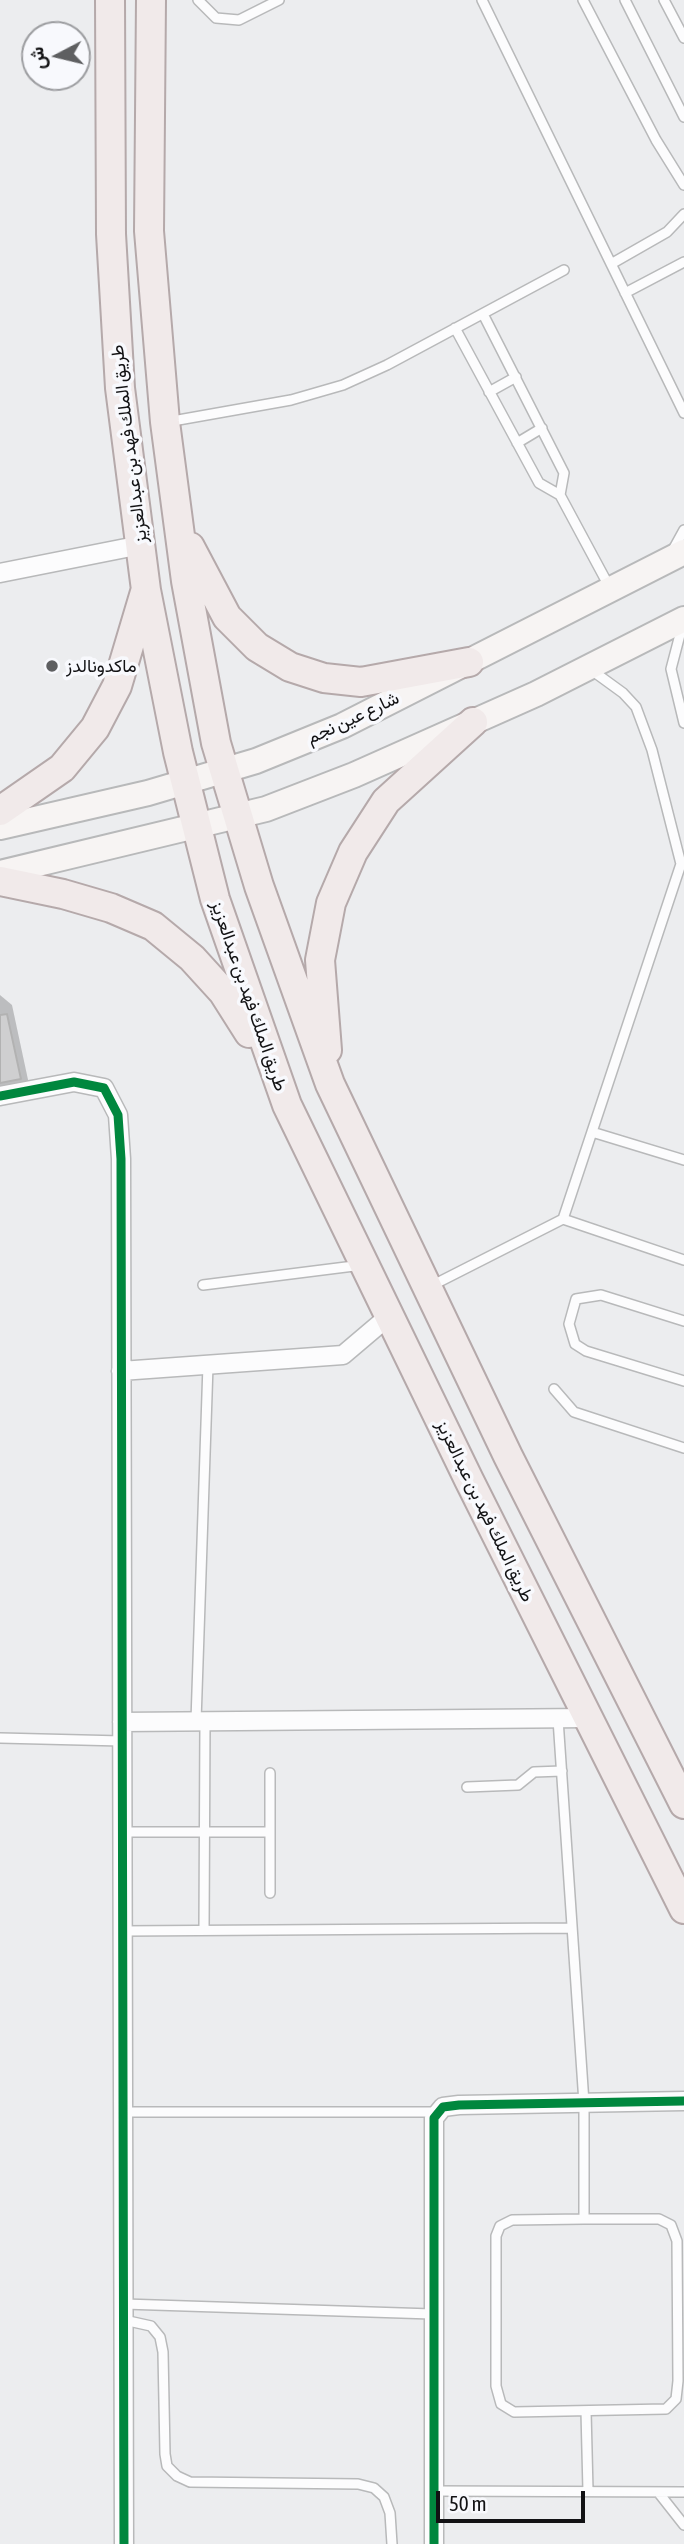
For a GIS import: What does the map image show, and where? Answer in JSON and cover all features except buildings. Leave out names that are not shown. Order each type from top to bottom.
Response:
[{"type":"main road","name":"طريق الملك فهد بن عبدالعزيز","points":[[110,0],[111,247],[120,388],[146,590],[186,782],[215,899],[287,1105],[684,1909]]},
{"type":"main road","points":[[152,0],[149,231],[166,422],[186,581],[216,743],[224,771],[259,886],[330,1084],[426,1289],[684,1804]]},
{"type":"main road","points":[[179,525],[207,584],[228,617],[257,647],[290,667],[324,678],[361,682],[469,662]]},
{"type":"main road","name":"شارع عين نجم","points":[[0,827],[224,771],[342,726],[675,557]]},
{"type":"main road","points":[[0,811],[62,768],[95,728],[117,686],[146,590]]},
{"type":"main road","points":[[0,873],[266,809],[354,775],[474,722],[590,669],[684,619]]},
{"type":"main road","points":[[330,1084],[320,960],[331,903],[353,852],[387,801],[474,722]]},
{"type":"main road","points":[[0,881],[63,894],[111,908],[153,926],[192,958],[222,992],[276,1073]]},
{"type":"street","points":[[0,573],[141,545]]},
{"type":"street","points":[[0,1096],[74,1082],[104,1088],[118,1115],[124,2544]]},
{"type":"street","points":[[121,1371],[343,1355],[389,1316]]},
{"type":"street","points":[[122,1722],[589,1718]]},
{"type":"street","points":[[433,2544],[434,2118],[443,2108],[459,2105],[684,2101]]},
{"type":"lane","points":[[198,0],[216,18],[239,20],[279,0]]},
{"type":"lane","points":[[482,0],[684,413]]},
{"type":"lane","points":[[583,0],[656,140],[684,185]]},
{"type":"lane","points":[[625,0],[684,117]]},
{"type":"lane","points":[[664,0],[684,38]]},
{"type":"lane","points":[[611,264],[659,237],[684,215]]},
{"type":"lane","points":[[625,293],[684,262]]},
{"type":"lane","points":[[166,422],[291,400],[343,386],[564,270]]},
{"type":"lane","points":[[483,314],[564,473],[560,495]]},
{"type":"lane","points":[[455,328],[539,483],[560,495],[611,590]]},
{"type":"lane","points":[[489,392],[516,377]]},
{"type":"lane","points":[[517,443],[542,429]]},
{"type":"lane","points":[[675,557],[684,530]]},
{"type":"lane","points":[[684,619],[671,669],[684,723]]},
{"type":"lane","points":[[426,1289],[563,1219],[682,864],[652,750],[636,707],[623,692],[590,669]]},
{"type":"lane","points":[[592,1132],[684,1160]]},
{"type":"lane","points":[[563,1219],[684,1260]]},
{"type":"lane","points":[[203,1286],[364,1265]]},
{"type":"lane","points":[[684,1321],[601,1295],[576,1300],[569,1324],[575,1344],[586,1351],[684,1381]]},
{"type":"lane","points":[[204,1930],[205,1830],[200,1721],[208,1365]]},
{"type":"lane","points":[[554,1390],[574,1412],[684,1448]]},
{"type":"lane","points":[[558,1718],[584,2103],[584,2219]]},
{"type":"lane","points":[[0,1738],[122,1741]]},
{"type":"lane","points":[[467,1787],[518,1785],[534,1772],[562,1771]]},
{"type":"lane","points":[[270,1773],[270,1893]]},
{"type":"lane","points":[[122,1832],[269,1832]]},
{"type":"lane","points":[[122,1931],[572,1928]]},
{"type":"lane","points":[[123,2112],[439,2112]]},
{"type":"lane","points":[[584,2219],[659,2219],[671,2225],[677,2254],[676,2399],[666,2409],[514,2413],[501,2404],[496,2386],[496,2236],[500,2225],[512,2220],[584,2219]]},
{"type":"lane","points":[[124,2312],[432,2314]]},
{"type":"lane","points":[[124,2312],[151,2326],[160,2337],[163,2352],[165,2454],[167,2466],[177,2476],[190,2482],[358,2484],[374,2488],[384,2497],[390,2512],[392,2544]]},
{"type":"lane","points":[[586,2411],[588,2491]]},
{"type":"lane","points":[[434,2491],[684,2492]]},
{"type":"lane","points":[[658,2492],[684,2525]]},
{"type":"cycle path","points":[[0,1096],[74,1082],[104,1088],[118,1115],[121,1159],[124,2544]]},
{"type":"cycle path","points":[[434,2544],[434,2118],[443,2107],[459,2105],[684,2101]]},
{"type":"place","name":"ماكدونالدز","points":[[52,666]]}]
